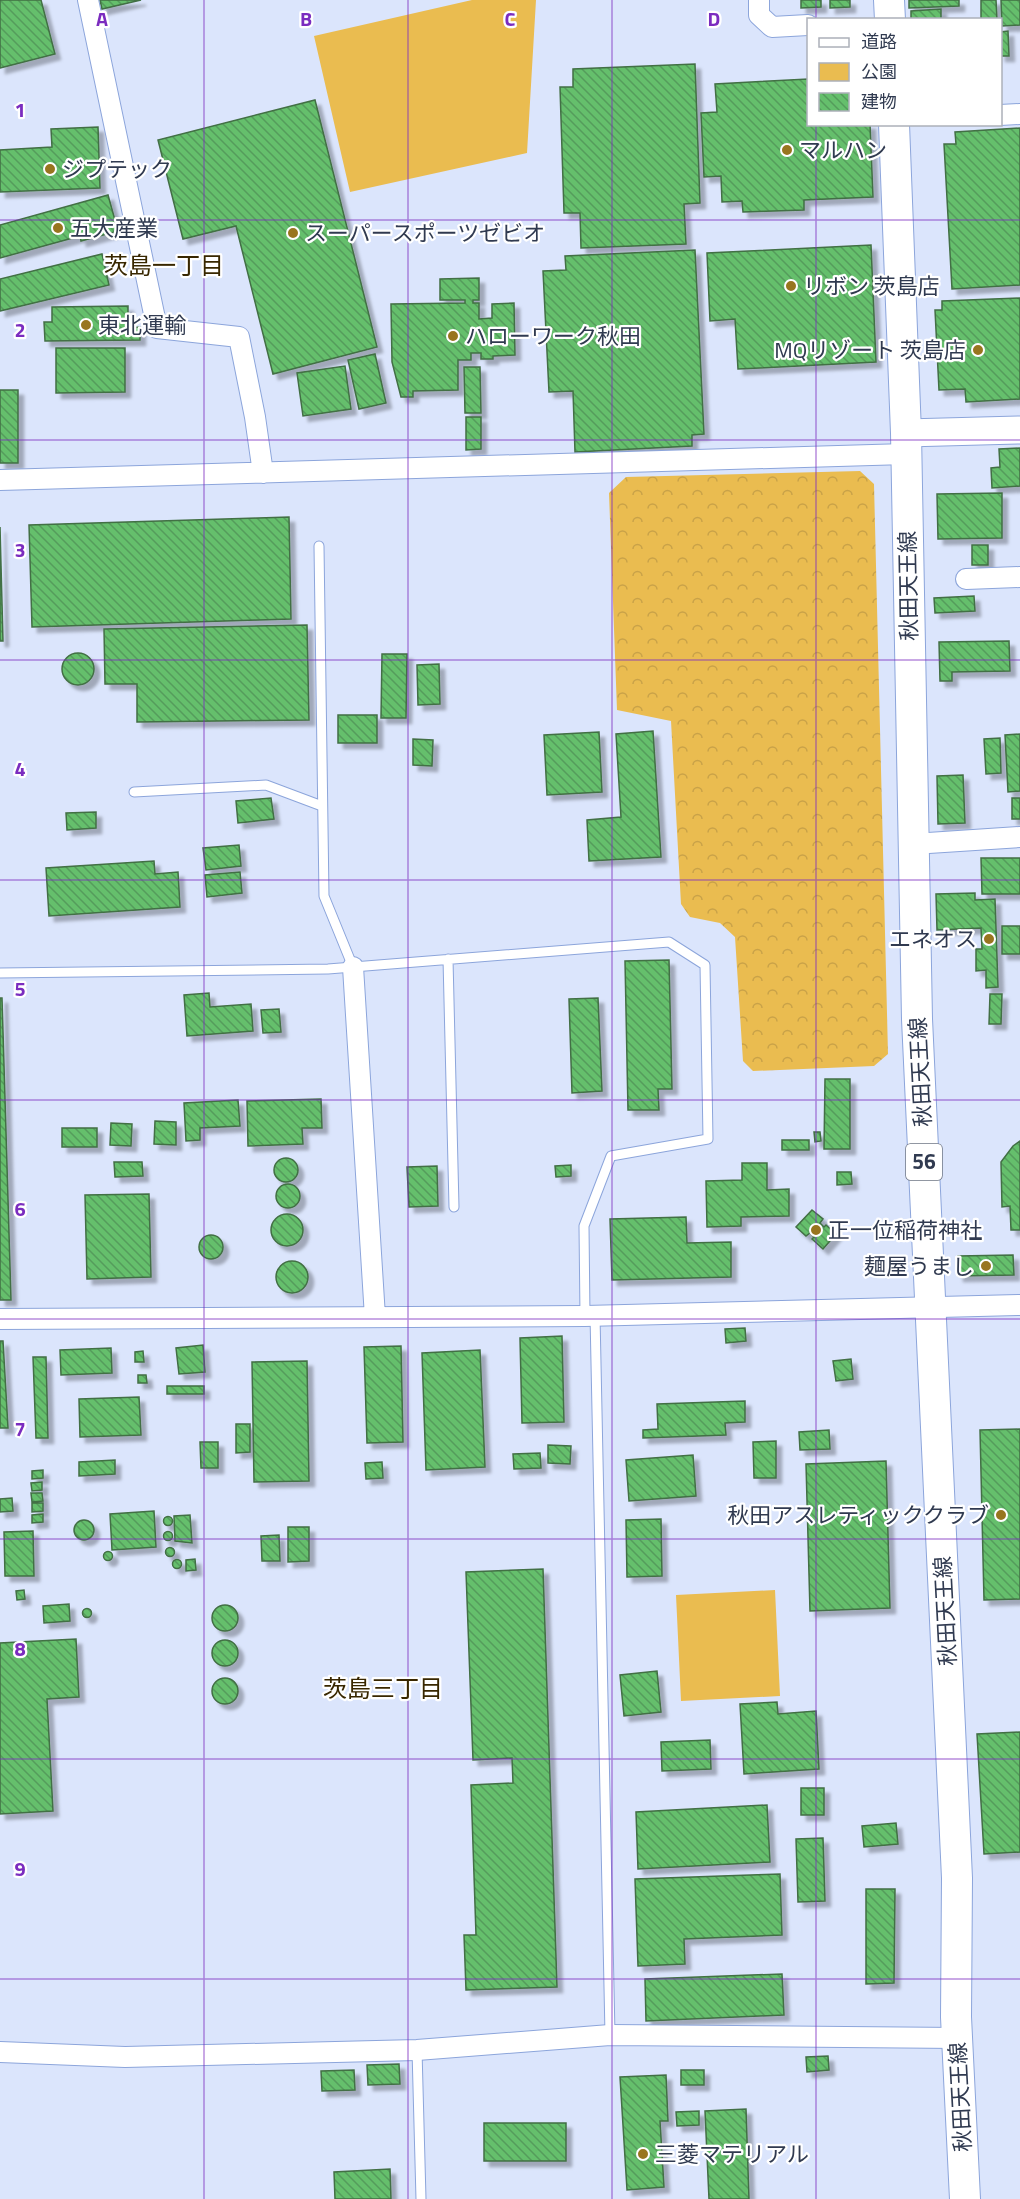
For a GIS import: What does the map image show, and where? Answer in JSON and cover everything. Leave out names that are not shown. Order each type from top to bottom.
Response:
[{"type":"main road","points":[[889,0],[890,18]]},
{"type":"main road","name":"秋田天王線","points":[[894,126],[906,443],[917,1019],[957,1878],[958,2038],[965,2199]]},
{"type":"street","points":[[88,0],[157,328],[239,337],[255,417],[263,473]]},
{"type":"street","points":[[759,0],[759,15],[772,27],[807,25]]},
{"type":"street","points":[[1002,115],[1020,114]]},
{"type":"street","points":[[0,480],[263,473],[906,443],[1020,430]]},
{"type":"street","points":[[966,579],[1020,577]]},
{"type":"street","points":[[913,844],[1020,837]]},
{"type":"street","points":[[353,967],[375,1317]]},
{"type":"street","points":[[0,1319],[590,1316],[1020,1305]]},
{"type":"street","points":[[0,2052],[125,2057],[417,2050],[610,2035],[958,2038]]},
{"type":"lane","points":[[319,546],[324,896],[353,967]]},
{"type":"lane","points":[[134,792],[266,785],[322,806]]},
{"type":"lane","points":[[0,973],[353,967],[669,942],[705,965],[708,1139],[611,1156],[584,1226],[590,1316],[610,2035]]},
{"type":"lane","points":[[448,959],[454,1207]]},
{"type":"lane","points":[[417,2050],[421,2199]]},
{"type":"green space","points":[[472,0],[536,0],[527,153],[350,192],[314,36]]},
{"type":"green space","points":[[860,471],[874,484],[888,1054],[874,1066],[753,1071],[743,1061],[735,937],[720,923],[690,917],[681,904],[671,721],[617,710],[609,493],[626,477]]},
{"type":"green space","points":[[775,1590],[780,1696],[681,1701],[676,1595]]},
{"type":"building","points":[[0,0],[41,0],[55,54],[0,68]]},
{"type":"building","points":[[100,0],[141,0],[102,9]]},
{"type":"building","points":[[801,0],[821,0],[821,7],[801,8]]},
{"type":"building","points":[[830,0],[850,0],[850,7],[830,8]]},
{"type":"building","points":[[909,0],[959,0],[959,6],[909,8]]},
{"type":"building","points":[[981,0],[996,0],[997,18],[981,18]]},
{"type":"building","points":[[1001,0],[1020,0],[1020,25],[1002,26]]},
{"type":"building","points":[[941,9],[941,18],[911,18],[911,11]]},
{"type":"building","points":[[1008,31],[1009,56],[1002,56],[1002,32]]},
{"type":"building","points":[[695,64],[700,203],[684,204],[686,244],[581,248],[580,213],[564,213],[560,87],[573,87],[573,69]]},
{"type":"building","name":"マルハン","points":[[807,79],[807,126],[870,126],[873,197],[804,200],[804,210],[743,212],[742,201],[722,202],[721,176],[704,177],[701,113],[717,112],[715,84]]},
{"type":"building","name":"スーパースポーツゼビオ","points":[[315,100],[377,347],[273,374],[236,226],[183,239],[158,140]]},
{"type":"building","name":"ジプテック","points":[[98,127],[100,188],[0,192],[0,150],[52,147],[51,129]]},
{"type":"building","points":[[1020,128],[1020,285],[952,289],[944,144],[956,144],[955,132]]},
{"type":"building","name":"五大産業","points":[[108,195],[118,231],[81,241],[80,236],[0,258],[0,225]]},
{"type":"building","name":"リボン 茨島店","points":[[871,245],[876,362],[738,369],[735,319],[710,321],[707,253]]},
{"type":"building","points":[[695,250],[704,434],[692,435],[692,446],[575,452],[573,391],[549,392],[543,271],[566,270],[565,256]]},
{"type":"building","points":[[102,254],[109,285],[0,311],[0,279]]},
{"type":"building","name":"ハローワーク秋田","points":[[479,278],[479,300],[473,300],[473,303],[479,303],[479,319],[492,318],[492,304],[514,303],[515,355],[481,359],[481,353],[471,353],[471,360],[458,360],[458,390],[413,391],[413,397],[401,397],[392,362],[391,304],[465,303],[465,300],[440,300],[440,279]]},
{"type":"building","name":"MQリゾート 茨島店","points":[[1020,298],[1020,399],[966,402],[965,389],[939,390],[935,310],[942,310],[942,301]]},
{"type":"building","name":"東北運輸","points":[[128,306],[128,328],[140,327],[140,340],[45,341],[44,322],[52,322],[52,307]]},
{"type":"building","points":[[56,348],[125,348],[125,392],[56,393]]},
{"type":"building","points":[[375,354],[386,403],[359,409],[348,360]]},
{"type":"building","points":[[345,366],[351,409],[303,416],[297,373]]},
{"type":"building","points":[[464,367],[480,367],[481,413],[465,413]]},
{"type":"building","points":[[0,390],[18,390],[18,463],[0,463]]},
{"type":"building","points":[[466,417],[481,417],[481,449],[466,450]]},
{"type":"building","points":[[1020,448],[1020,486],[992,488],[991,468],[1000,467],[999,449]]},
{"type":"building","points":[[1002,493],[1002,538],[938,539],[937,494]]},
{"type":"building","points":[[289,517],[291,619],[32,627],[29,525]]},
{"type":"building","points":[[0,527],[3,641],[0,641]]},
{"type":"building","points":[[972,545],[988,545],[988,565],[972,565]]},
{"type":"building","points":[[974,596],[975,611],[935,613],[934,598]]},
{"type":"building","points":[[307,625],[309,720],[137,722],[137,684],[105,684],[104,629]]},
{"type":"building","points":[[1009,641],[1010,671],[952,672],[952,681],[940,681],[939,642]]},
{"type":"building","points":[[78,653],[90,657],[94,669],[90,681],[78,685],[66,681],[62,669],[66,657]]},
{"type":"building","points":[[382,654],[407,654],[406,718],[381,718]]},
{"type":"building","points":[[439,664],[440,704],[418,705],[417,665]]},
{"type":"building","points":[[338,715],[377,715],[377,743],[338,743]]},
{"type":"building","points":[[653,731],[661,857],[589,861],[587,820],[621,817],[616,734]]},
{"type":"building","points":[[599,732],[602,792],[547,795],[544,735]]},
{"type":"building","points":[[1020,734],[1020,791],[1008,792],[1005,735]]},
{"type":"building","points":[[1000,738],[1001,773],[986,774],[984,739]]},
{"type":"building","points":[[413,739],[433,740],[432,766],[413,765]]},
{"type":"building","points":[[963,775],[965,823],[938,824],[937,776]]},
{"type":"building","points":[[271,798],[274,819],[238,823],[236,801]]},
{"type":"building","points":[[1012,798],[1020,798],[1020,819],[1012,819]]},
{"type":"building","points":[[96,812],[96,828],[67,830],[66,813]]},
{"type":"building","points":[[239,845],[241,866],[206,870],[203,848]]},
{"type":"building","points":[[981,858],[1020,858],[1020,894],[982,894]]},
{"type":"building","points":[[154,861],[155,874],[178,872],[180,907],[49,916],[46,868]]},
{"type":"building","points":[[240,872],[242,893],[207,897],[205,875]]},
{"type":"building","name":"エネオス","points":[[975,893],[975,900],[995,899],[998,987],[986,988],[986,970],[976,971],[976,949],[982,949],[981,928],[937,930],[936,894]]},
{"type":"building","points":[[1002,926],[1020,926],[1020,954],[1002,954]]},
{"type":"building","points":[[669,960],[672,1089],[658,1089],[659,1110],[628,1110],[625,961]]},
{"type":"building","points":[[209,993],[210,1007],[251,1004],[253,1031],[187,1036],[184,995]]},
{"type":"building","points":[[990,994],[1002,994],[1001,1024],[989,1024]]},
{"type":"building","points":[[0,998],[2,998],[11,1300],[0,1300]]},
{"type":"building","points":[[598,998],[602,1091],[572,1093],[569,999]]},
{"type":"building","points":[[279,1009],[281,1032],[263,1033],[261,1010]]},
{"type":"building","points":[[825,1079],[850,1079],[850,1149],[824,1149]]},
{"type":"building","points":[[321,1099],[322,1128],[302,1128],[303,1144],[248,1146],[247,1101]]},
{"type":"building","points":[[238,1100],[240,1126],[200,1128],[200,1140],[186,1141],[184,1103]]},
{"type":"building","points":[[155,1121],[176,1122],[176,1145],[154,1144]]},
{"type":"building","points":[[111,1123],[132,1124],[131,1146],[110,1145]]},
{"type":"building","points":[[62,1128],[97,1128],[97,1147],[62,1147]]},
{"type":"building","points":[[814,1132],[820,1132],[821,1141],[815,1142]]},
{"type":"building","points":[[782,1140],[809,1140],[809,1150],[782,1150]]},
{"type":"building","points":[[1020,1141],[1020,1230],[1011,1230],[1010,1206],[1002,1207],[1001,1162],[1013,1146]]},
{"type":"building","points":[[286,1158],[294,1162],[298,1170],[294,1178],[286,1182],[278,1178],[274,1170],[278,1162]]},
{"type":"building","points":[[114,1162],[142,1162],[143,1176],[115,1177]]},
{"type":"building","points":[[742,1163],[767,1163],[767,1190],[789,1189],[789,1216],[741,1217],[741,1226],[707,1227],[706,1181],[742,1180]]},
{"type":"building","points":[[571,1165],[571,1176],[556,1177],[555,1166]]},
{"type":"building","points":[[437,1166],[438,1206],[409,1207],[407,1167]]},
{"type":"building","points":[[837,1172],[851,1172],[852,1184],[837,1185]]},
{"type":"building","points":[[288,1184],[296,1188],[300,1196],[296,1204],[288,1208],[280,1204],[276,1196],[280,1188]]},
{"type":"building","points":[[149,1194],[151,1277],[87,1279],[85,1195]]},
{"type":"building","name":"正一位稲荷神社","points":[[812,1210],[823,1219],[820,1223],[824,1227],[826,1225],[836,1234],[823,1249],[812,1239],[814,1237],[810,1233],[806,1236],[796,1227]]},
{"type":"building","points":[[287,1214],[299,1218],[303,1230],[299,1242],[287,1246],[275,1242],[271,1230],[275,1218]]},
{"type":"building","points":[[686,1217],[687,1243],[731,1242],[731,1277],[612,1280],[610,1219]]},
{"type":"building","points":[[211,1235],[219,1239],[223,1247],[219,1255],[211,1259],[203,1255],[199,1247],[203,1239]]},
{"type":"building","name":"麺屋うまし","points":[[1013,1255],[1014,1275],[958,1276],[958,1256]]},
{"type":"building","points":[[292,1261],[304,1265],[308,1277],[304,1289],[292,1293],[280,1289],[276,1277],[280,1265]]},
{"type":"building","points":[[745,1328],[746,1341],[726,1343],[725,1329]]},
{"type":"building","points":[[562,1336],[564,1422],[522,1423],[520,1338]]},
{"type":"building","points":[[0,1341],[3,1341],[8,1428],[0,1428]]},
{"type":"building","points":[[203,1345],[205,1372],[179,1374],[176,1348]]},
{"type":"building","points":[[401,1346],[403,1442],[367,1443],[364,1347]]},
{"type":"building","points":[[111,1348],[112,1373],[61,1375],[60,1350]]},
{"type":"building","points":[[480,1350],[485,1467],[426,1470],[422,1353]]},
{"type":"building","points":[[143,1351],[144,1362],[135,1362],[135,1352]]},
{"type":"building","points":[[33,1357],[46,1357],[48,1438],[36,1438]]},
{"type":"building","points":[[851,1359],[853,1379],[836,1381],[833,1361]]},
{"type":"building","points":[[307,1361],[309,1481],[254,1482],[252,1362]]},
{"type":"building","points":[[138,1375],[146,1375],[147,1383],[138,1383]]},
{"type":"building","points":[[167,1386],[204,1386],[204,1394],[167,1394]]},
{"type":"building","points":[[139,1397],[141,1435],[80,1437],[79,1399]]},
{"type":"building","points":[[745,1401],[745,1422],[725,1423],[726,1435],[643,1438],[643,1430],[658,1429],[657,1404]]},
{"type":"building","points":[[236,1424],[250,1424],[250,1452],[236,1453]]},
{"type":"building","name":"秋田アスレティッククラブ","points":[[1020,1429],[1020,1599],[984,1600],[980,1430]]},
{"type":"building","points":[[829,1430],[830,1449],[800,1450],[799,1432]]},
{"type":"building","points":[[776,1441],[776,1478],[754,1478],[753,1442]]},
{"type":"building","points":[[200,1442],[218,1442],[218,1468],[201,1468]]},
{"type":"building","points":[[548,1445],[571,1446],[570,1464],[548,1463]]},
{"type":"building","points":[[540,1453],[541,1468],[514,1469],[513,1454]]},
{"type":"building","points":[[693,1455],[696,1496],[629,1501],[626,1460]]},
{"type":"building","points":[[115,1460],[115,1474],[79,1476],[79,1462]]},
{"type":"building","points":[[886,1461],[890,1608],[810,1611],[806,1464]]},
{"type":"building","points":[[382,1462],[383,1478],[366,1479],[365,1463]]},
{"type":"building","points":[[43,1470],[43,1478],[32,1479],[32,1471]]},
{"type":"building","points":[[42,1482],[42,1490],[32,1491],[31,1483]]},
{"type":"building","points":[[31,1493],[42,1493],[43,1501],[32,1502]]},
{"type":"building","points":[[12,1498],[13,1511],[0,1512],[0,1499]]},
{"type":"building","points":[[32,1503],[43,1503],[43,1511],[32,1512]]},
{"type":"building","points":[[154,1511],[156,1547],[112,1550],[110,1514]]},
{"type":"building","points":[[43,1514],[43,1522],[32,1523],[32,1515]]},
{"type":"building","points":[[190,1515],[192,1543],[175,1541],[174,1516]]},
{"type":"building","points":[[168,1517],[172,1521],[168,1525],[164,1521]]},
{"type":"building","points":[[661,1519],[662,1576],[627,1577],[626,1520]]},
{"type":"building","points":[[80,1520],[88,1520],[94,1526],[94,1534],[88,1540],[80,1540],[74,1534],[74,1526]]},
{"type":"building","points":[[288,1527],[309,1527],[309,1561],[288,1562]]},
{"type":"building","points":[[33,1531],[34,1576],[5,1576],[4,1532]]},
{"type":"building","points":[[168,1532],[172,1536],[168,1540],[164,1536]]},
{"type":"building","points":[[279,1535],[280,1561],[262,1561],[261,1536]]},
{"type":"building","points":[[170,1548],[174,1552],[170,1556],[166,1552]]},
{"type":"building","points":[[108,1552],[112,1556],[108,1560],[104,1556]]},
{"type":"building","points":[[195,1559],[196,1570],[186,1571],[186,1560]]},
{"type":"building","points":[[177,1560],[181,1564],[177,1568],[173,1564]]},
{"type":"building","points":[[543,1569],[557,1987],[466,1990],[464,1935],[476,1935],[471,1785],[513,1783],[512,1758],[473,1760],[466,1572]]},
{"type":"building","points":[[24,1590],[25,1599],[17,1600],[16,1591]]},
{"type":"building","points":[[69,1604],[70,1621],[44,1623],[43,1606]]},
{"type":"building","points":[[225,1605],[234,1609],[238,1618],[234,1627],[225,1631],[216,1627],[212,1618],[216,1609]]},
{"type":"building","points":[[87,1609],[91,1613],[87,1617],[83,1613]]},
{"type":"building","points":[[76,1639],[79,1697],[47,1699],[53,1811],[0,1814],[0,1643]]},
{"type":"building","points":[[225,1640],[234,1644],[238,1653],[234,1662],[225,1666],[216,1662],[212,1653],[216,1644]]},
{"type":"building","points":[[657,1671],[661,1712],[624,1716],[620,1675]]},
{"type":"building","points":[[225,1678],[234,1682],[238,1691],[234,1700],[225,1704],[216,1700],[212,1691],[216,1682]]},
{"type":"building","points":[[777,1702],[778,1714],[816,1711],[819,1769],[744,1774],[740,1704]]},
{"type":"building","points":[[1020,1732],[1020,1852],[984,1854],[977,1734]]},
{"type":"building","points":[[710,1740],[711,1769],[662,1771],[661,1742]]},
{"type":"building","points":[[801,1788],[824,1788],[824,1815],[801,1815]]},
{"type":"building","points":[[767,1805],[770,1862],[638,1869],[636,1812]]},
{"type":"building","points":[[896,1823],[898,1844],[864,1847],[862,1826]]},
{"type":"building","points":[[823,1838],[825,1901],[798,1902],[796,1839]]},
{"type":"building","points":[[780,1874],[782,1935],[684,1939],[685,1964],[638,1966],[635,1879]]},
{"type":"building","points":[[866,1889],[895,1889],[894,1983],[866,1984]]},
{"type":"building","points":[[782,1974],[784,2015],[646,2021],[645,1979]]},
{"type":"building","points":[[828,2056],[829,2070],[807,2072],[806,2057]]},
{"type":"building","points":[[399,2064],[400,2084],[368,2085],[367,2065]]},
{"type":"building","points":[[354,2070],[355,2090],[322,2091],[321,2071]]},
{"type":"building","points":[[681,2070],[704,2070],[704,2085],[681,2085]]},
{"type":"building","name":"三菱マテリアル","points":[[666,2075],[668,2121],[660,2121],[664,2187],[627,2190],[620,2077]]},
{"type":"building","name":"三菱マテリアル","points":[[746,2109],[749,2199],[709,2199],[705,2111]]},
{"type":"building","points":[[699,2111],[699,2125],[677,2126],[676,2112]]},
{"type":"building","points":[[484,2123],[566,2123],[566,2161],[484,2161]]},
{"type":"building","points":[[390,2169],[391,2199],[335,2199],[334,2172]]},
{"type":"place","name":"マルハン","points":[[787,150]]},
{"type":"place","name":"ジプテック","points":[[50,169]]},
{"type":"place","name":"五大産業","points":[[58,228]]},
{"type":"place","name":"スーパースポーツゼビオ","points":[[293,233]]},
{"type":"place","name":"リボン 茨島店","points":[[791,286]]},
{"type":"place","name":"東北運輸","points":[[86,325]]},
{"type":"place","name":"ハローワーク秋田","points":[[453,336]]},
{"type":"place","name":"MQリゾート 茨島店","points":[[978,350]]},
{"type":"place","name":"エネオス","points":[[989,939]]},
{"type":"place","name":"正一位稲荷神社","points":[[816,1230]]},
{"type":"place","name":"麺屋うまし","points":[[986,1266]]},
{"type":"place","name":"秋田アスレティッククラブ","points":[[1001,1515]]},
{"type":"place","name":"三菱マテリアル","points":[[643,2154]]},
{"type":"district","name":"茨島一丁目","points":[[164,266]]},
{"type":"district","name":"茨島三丁目","points":[[383,1689]]}]
